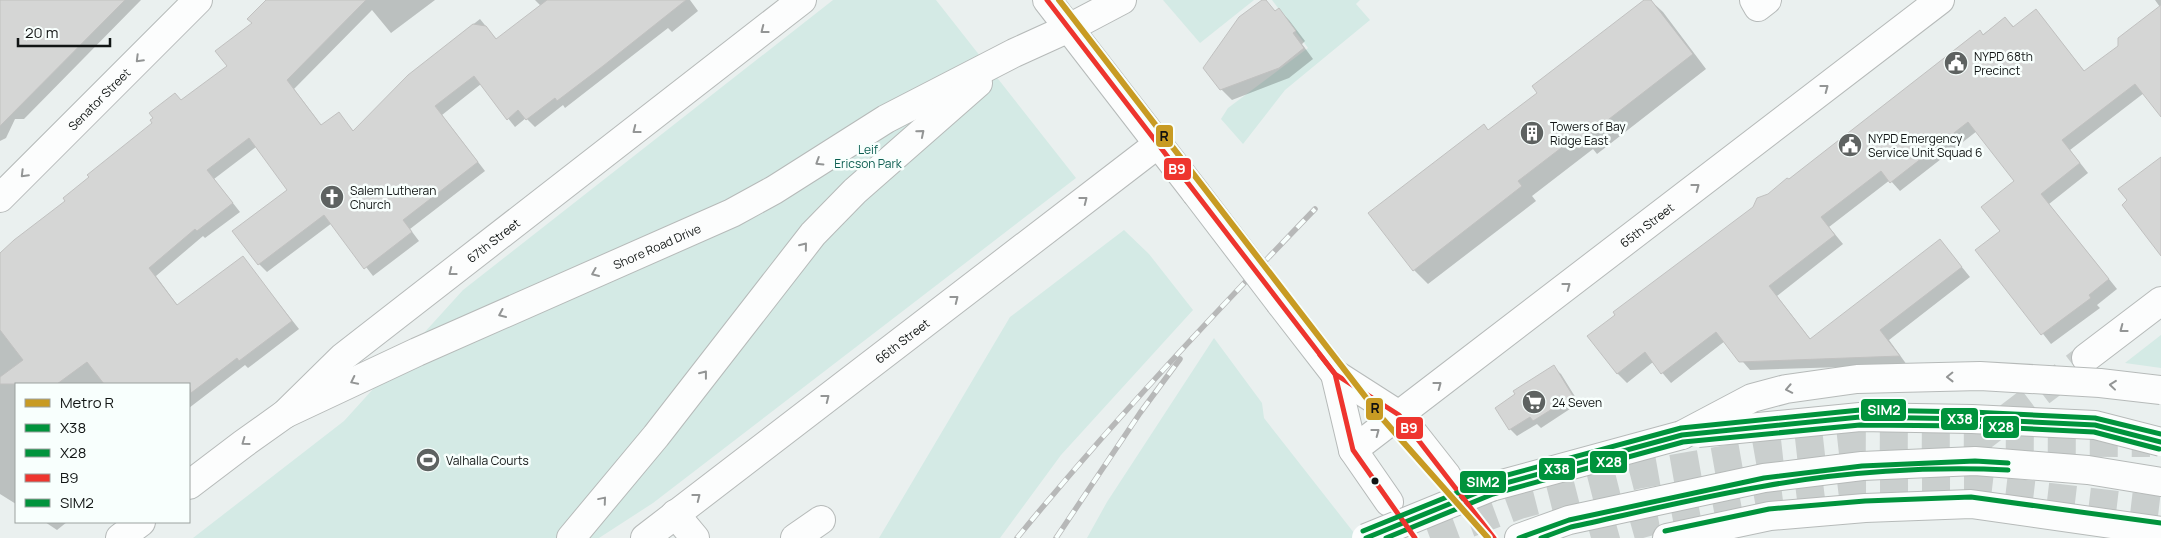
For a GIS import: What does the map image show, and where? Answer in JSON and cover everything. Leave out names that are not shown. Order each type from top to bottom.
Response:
[{"type":"main road","name":"Senator Street","points":[[0,198],[198,0]]},
{"type":"main road","name":"67th Street","points":[[190,484],[285,414],[343,357],[802,0]]},
{"type":"main road","points":[[1047,0],[1334,374],[1399,415],[1447,476]]},
{"type":"main road","name":"Shore Road Drive","points":[[285,414],[417,352],[732,213],[774,190],[886,119],[1122,0]]},
{"type":"main road","points":[[1754,0],[1758,6],[1767,0]]},
{"type":"main road","name":"65th Street","points":[[1353,450],[1940,0]]},
{"type":"main road","name":"Shore Road Drive","points":[[572,538],[656,436],[813,234],[855,191],[904,146],[1014,53]]},
{"type":"main road","name":"66th Street","points":[[645,538],[1158,144]]},
{"type":"main road","points":[[2086,358],[2161,301]]},
{"type":"main road","points":[[1334,374],[1353,450],[1390,502]]},
{"type":"main road","points":[[1682,435],[1752,398],[1786,389],[1857,378],[1980,376],[2100,383],[2161,390]]},
{"type":"main road","points":[[1366,538],[1491,487],[1682,435],[1860,417],[1972,419],[2095,425],[2161,442]]},
{"type":"main road","points":[[1519,538],[1568,520],[1764,478],[1862,466],[1974,461],[2088,470],[2161,482]]},
{"type":"main road","points":[[1667,538],[1770,516],[1865,508],[1971,504],[2161,531]]},
{"type":"main road","points":[[675,514],[695,538]]},
{"type":"main road","points":[[796,538],[820,520]]},
{"type":"main road","points":[[120,538],[140,523]]},
{"type":"green space","name":"Leif Ericson Park","points":[[833,0],[936,0],[1076,178],[653,503],[599,538],[193,538],[344,421],[463,290]]},
{"type":"green space","points":[[1163,0],[1254,0],[1200,43]]},
{"type":"green space","points":[[1272,0],[1360,0],[1356,4],[1370,20],[1285,90],[1243,144],[1221,119],[1228,108],[1308,48]]},
{"type":"green space","points":[[1124,230],[1149,254],[1193,310],[1061,455],[1000,538],[879,538],[1010,317]]},
{"type":"green space","points":[[2161,335],[2161,368],[2125,363]]},
{"type":"green space","points":[[1214,338],[1262,403],[1264,418],[1358,538],[1087,538],[1107,502]]},
{"type":"building","points":[[0,0],[125,0],[0,126]]},
{"type":"building","points":[[266,0],[366,0],[287,80],[321,125],[339,112],[353,131],[408,75],[473,24],[486,26],[496,39],[547,0],[686,0],[557,101],[555,98],[526,120],[518,110],[507,120],[474,76],[435,106],[478,162],[403,220],[412,232],[364,269],[324,215],[258,265],[232,231],[287,190],[249,138],[207,170],[233,203],[197,231],[195,229],[149,268],[177,305],[243,256],[292,321],[239,361],[237,358],[191,393],[190,383],[103,383],[87,362],[58,383],[0,384],[0,377],[23,360],[0,330],[0,253],[65,201],[63,198],[89,177],[87,175],[152,123],[150,120],[153,118],[149,113],[175,93],[181,100],[227,66],[215,51],[252,23],[247,19]]},
{"type":"building","points":[[1262,0],[1266,0],[1275,11],[1279,8],[1296,31],[1293,33],[1304,48],[1279,68],[1220,90],[1203,68],[1239,17]]},
{"type":"building","name":"Towers of Bay Ridge East","points":[[1644,0],[1651,0],[1693,54],[1582,140],[1578,135],[1518,181],[1522,186],[1413,271],[1368,213],[1484,124],[1488,130],[1537,93],[1532,86]]},
{"type":"building","points":[[2161,5],[2161,117],[2135,84],[2062,140],[2080,163],[2041,194],[2109,279],[2089,295],[2091,298],[2041,335],[1975,250],[2000,231],[1981,207],[2014,181],[1968,122],[1890,183],[1881,171],[1821,217],[1835,235],[1769,286],[1810,339],[1940,239],[1962,267],[1880,330],[1900,356],[1739,362],[1716,332],[1661,374],[1645,352],[1617,374],[1587,336],[1615,315],[1613,312],[1753,207],[1757,198],[1768,194],[1787,178],[1789,179],[1980,30],[1983,35],[2005,17],[2013,27],[2036,9],[2084,71],[2118,46],[2118,38]]},
{"type":"building","points":[[2161,157],[2161,256],[2122,205],[2127,200],[2118,189]]},
{"type":"building","name":"24 Seven","points":[[1554,365],[1573,396],[1533,421],[1530,417],[1509,430],[1495,408],[1515,394],[1513,391]]},
{"type":"tunnel","points":[[1974,443],[2086,358]]},
{"type":"tunnel","points":[[1430,538],[1519,505],[1637,475],[1762,453],[1861,442],[2150,443]]},
{"type":"tunnel","points":[[1591,538],[1652,521],[1767,500],[1863,488],[1974,488],[2161,510]]},
{"type":"railway","points":[[1017,538],[1163,370],[1315,209]]},
{"type":"railway","points":[[1056,538],[1140,413],[1180,359]]},
{"type":"metro line","name":"R","points":[[1059,0],[1381,417],[1488,538]]},
{"type":"transit line","name":"B9","points":[[1047,0],[1335,374],[1399,415],[1494,538]]},
{"type":"transit line","name":"B9","points":[[1320,355],[1335,374],[1353,450],[1415,538]]},
{"type":"transit line","name":"SIM2","points":[[1363,531],[1489,480],[1681,428],[1860,410],[1972,412],[2095,418],[2161,434]]},
{"type":"transit line","name":"X38","points":[[1366,538],[1491,487],[1682,435],[1860,417],[1972,419],[2095,425],[2161,442]]},
{"type":"transit line","name":"X28","points":[[1386,538],[1493,494],[1683,442],[1860,425],[1972,426],[2094,432],[2159,449]]},
{"type":"transit line","name":"X38","points":[[1519,538],[1569,520],[1764,478],[1862,466],[1975,461],[2008,463]]},
{"type":"transit line","name":"X28","points":[[1541,538],[1571,527],[1668,505],[1794,481],[1886,471],[2008,470]]},
{"type":"transit line","name":"SIM2","points":[[1665,531],[1769,509],[1865,501],[1971,497],[2161,523]]},
{"type":"place","name":"NYPD 68th Precinct","points":[[1956,63]]},
{"type":"place","name":"Towers of Bay Ridge East","points":[[1532,133]]},
{"type":"place","name":"NYPD Emergency Service Unit Squad 6","points":[[1850,145]]},
{"type":"place","name":"Salem Lutheran Church","points":[[332,197]]},
{"type":"place","name":"24 Seven","points":[[1534,402]]},
{"type":"place","name":"Valhalla Courts","points":[[428,460]]}]
